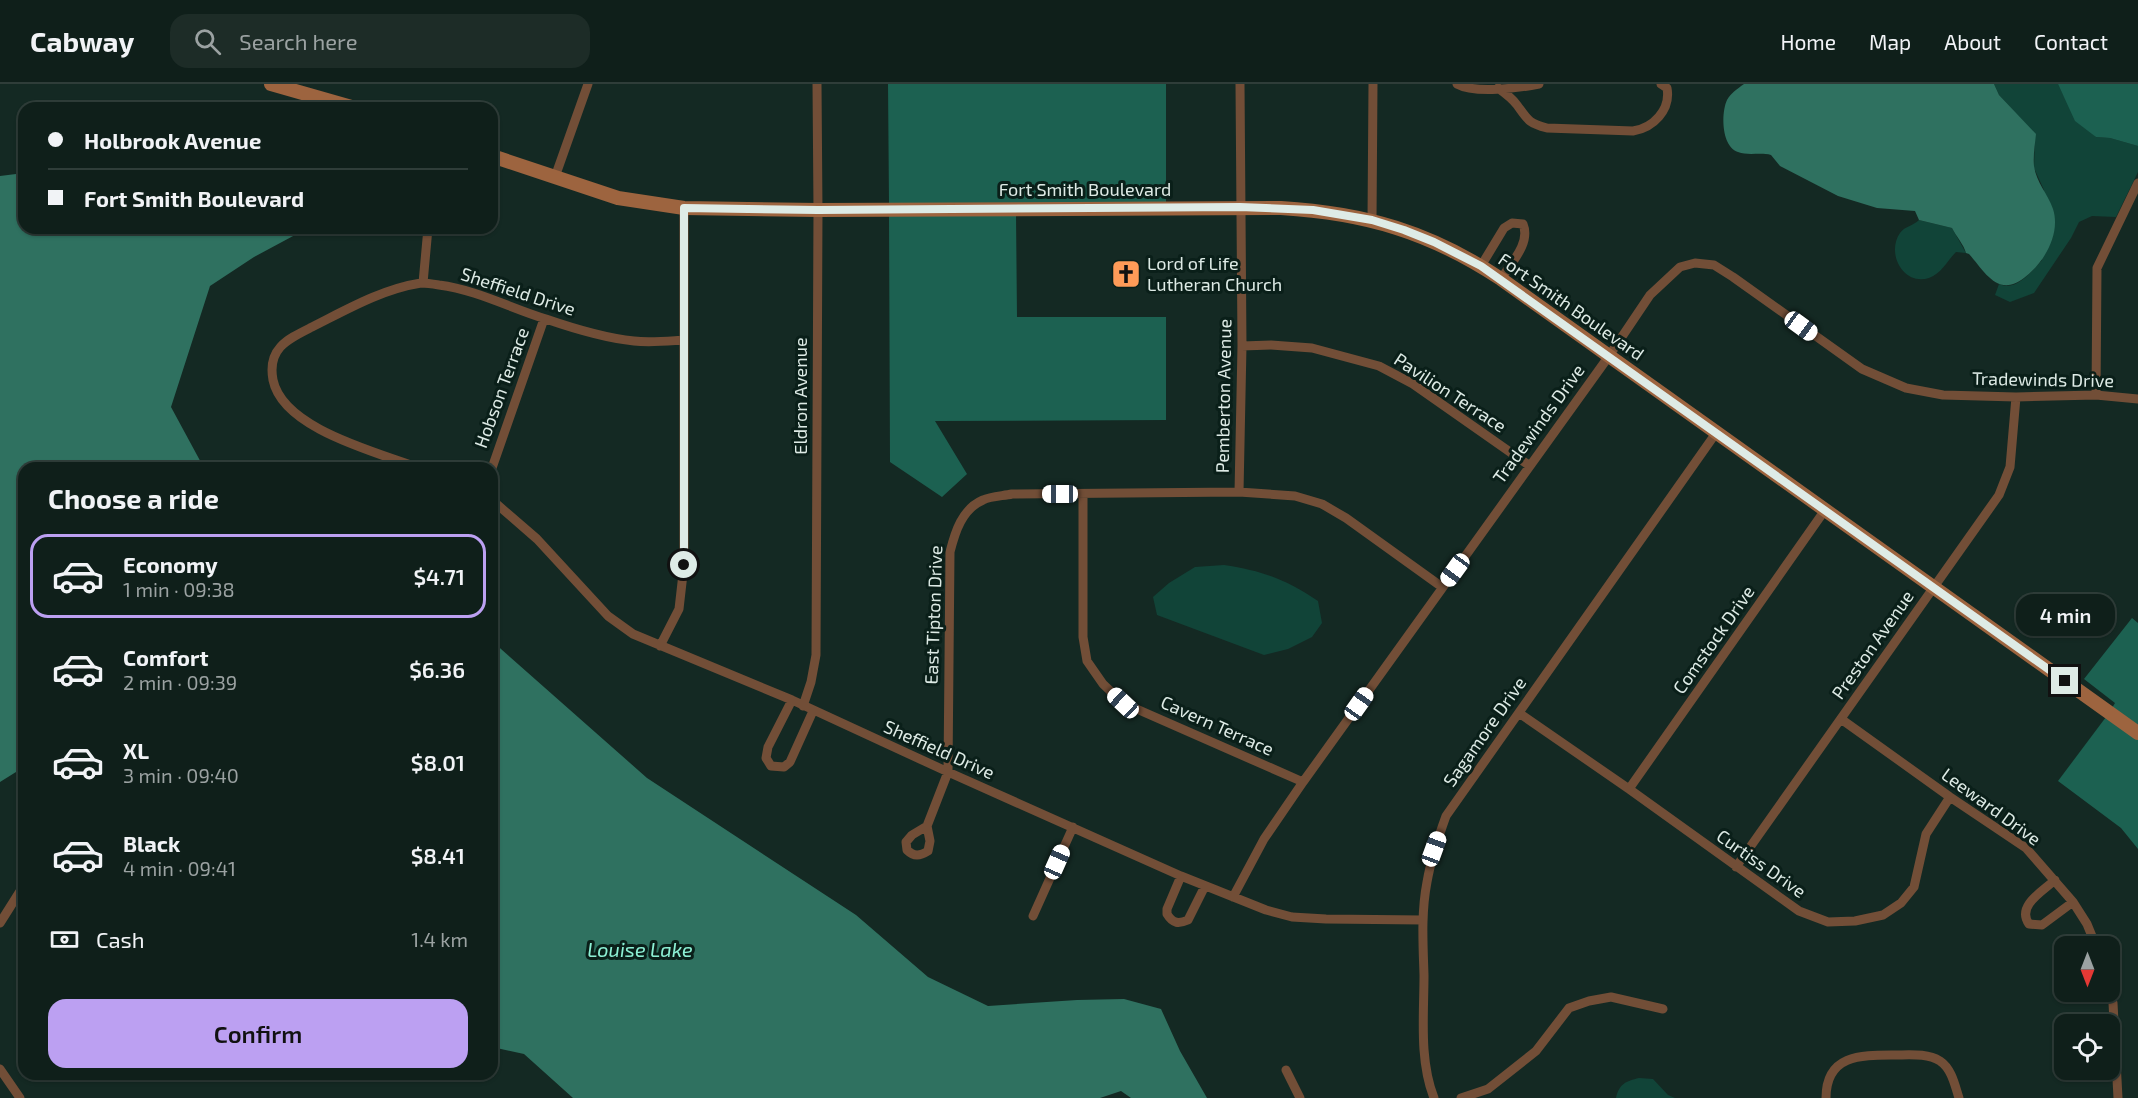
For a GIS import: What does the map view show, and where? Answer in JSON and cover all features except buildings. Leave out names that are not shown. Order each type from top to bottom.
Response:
[{"type":"street","points":[[271,84],[334,102]]},
{"type":"street","points":[[555,177],[588,84]]},
{"type":"street","name":"Eldron Avenue","points":[[803,706],[816,656],[817,84]]},
{"type":"street","name":"Pemberton Avenue","points":[[1239,492],[1242,346],[1240,84]]},
{"type":"street","points":[[1372,220],[1373,84]]},
{"type":"street","points":[[1457,84],[1466,88],[1513,88],[1539,84]]},
{"type":"street","points":[[1498,88],[1517,104],[1527,120],[1537,126],[1633,131],[1644,129],[1660,116],[1668,94],[1667,88],[1661,84]]},
{"type":"street","name":"Fort Smith Boulevard","points":[[498,158],[618,198],[684,208],[818,210],[1240,207],[1313,210],[1372,220],[1434,242],[1501,279],[2138,733]]},
{"type":"street","points":[[2096,395],[2097,268],[2138,183]]},
{"type":"street","points":[[660,646],[679,609],[684,565],[684,208]]},
{"type":"street","points":[[1481,266],[1504,228],[1512,223],[1522,224],[1526,231],[1524,243],[1501,279]]},
{"type":"street","points":[[423,283],[427,234]]},
{"type":"street","name":"Tradewinds Drive","points":[[1233,897],[1264,839],[1442,587],[1609,356],[1650,295],[1680,267],[1695,263],[1714,265],[1862,369],[1906,388],[1943,395],[2016,397],[2096,395],[2138,399]]},
{"type":"street","name":"Sheffield Drive","points":[[402,462],[317,429],[299,418],[276,391],[273,363],[277,348],[365,300],[423,283],[463,288],[544,319],[604,337],[637,342],[684,340]]},
{"type":"street","name":"Hobson Terrace","points":[[494,462],[544,319]]},
{"type":"street","name":"Pavilion Terrace","points":[[1242,346],[1271,345],[1312,348],[1379,366],[1413,384],[1530,466]]},
{"type":"street","name":"Preston Avenue","points":[[1736,867],[1999,495],[2010,467],[2016,397]]},
{"type":"street","name":"Sagamore Drive","points":[[1434,1098],[1427,1080],[1424,1044],[1423,920],[1426,884],[1434,849],[1446,816],[1716,433]]},
{"type":"street","name":"East Tipton Drive","points":[[948,772],[950,552],[955,531],[964,516],[983,500],[1012,494],[1239,492],[1295,496],[1322,504],[1346,518],[1442,587]]},
{"type":"street","name":"Cavern Terrace","points":[[1083,494],[1083,637],[1087,661],[1103,684],[1123,703],[1304,782]]},
{"type":"street","name":"Sheffield Drive","points":[[498,505],[537,539],[608,616],[633,634],[792,700],[948,772],[1233,897],[1292,917],[1423,920]]},
{"type":"street","name":"Comstock Drive","points":[[1629,789],[1825,510]]},
{"type":"street","points":[[792,700],[768,747],[766,758],[771,766],[784,767],[790,762],[813,711]]},
{"type":"street","name":"Curtiss Drive","points":[[1519,713],[1798,911],[1828,922],[1855,921],[1883,915],[1901,903],[1914,887],[1926,834],[1950,797]]},
{"type":"street","name":"Leeward Drive","points":[[1841,719],[2026,848],[2073,902],[2092,936]]},
{"type":"street","points":[[927,826],[948,772]]},
{"type":"street","points":[[1033,916],[1073,827]]},
{"type":"street","points":[[1181,876],[1167,909],[1167,914],[1173,922],[1180,924],[1188,920],[1205,886]]},
{"type":"street","points":[[2055,880],[2026,906],[2024,914],[2029,924],[2042,926],[2073,902]]},
{"type":"street","points":[[0,923],[18,894]]},
{"type":"street","points":[[1461,1098],[1488,1089],[1528,1058],[1569,1008],[1588,1001],[1611,997],[1663,1009]]},
{"type":"street","points":[[2113,1002],[2118,1098]]},
{"type":"street","points":[[1826,1098],[1830,1077],[1841,1064],[1859,1055],[1922,1054],[1941,1061],[1953,1077],[1959,1098]]},
{"type":"street","points":[[0,1069],[20,1098]]},
{"type":"street","points":[[1286,1070],[1300,1098]]},
{"type":"shaded area","points":[[888,84],[1166,84],[1166,202],[889,204]]},
{"type":"shaded area","points":[[1994,84],[2058,84],[2065,98],[2096,137],[2110,138],[2138,146],[2138,172],[2116,217],[2092,216],[2079,222],[2071,238],[2034,293],[2010,302],[1995,295],[1999,284],[2005,286],[2017,283],[2042,260],[2044,190],[2034,168],[2035,134],[1999,95]]},
{"type":"shaded area","points":[[2058,84],[2138,84],[2138,146],[2110,138],[2096,137],[2075,121]]},
{"type":"shaded area","points":[[1016,214],[1017,317],[1166,317],[1166,420],[935,421],[967,474],[942,497],[890,462],[889,215]]},
{"type":"shaded area","points":[[1919,220],[1952,228],[1966,253],[1956,252],[1937,273],[1929,278],[1920,279],[1905,273],[1896,258],[1895,250],[1900,233]]},
{"type":"shaded area","points":[[1224,565],[1273,577],[1306,593],[1318,601],[1322,623],[1312,637],[1288,649],[1264,655],[1157,615],[1153,597],[1169,583],[1195,567]]},
{"type":"shaded area","points":[[2132,618],[2138,623],[2138,727],[2112,708],[2115,703],[2084,679]]},
{"type":"shaded area","points":[[2106,717],[2138,740],[2138,849],[2121,828],[2058,781]]},
{"type":"shaded area","points":[[1639,1078],[1653,1079],[1668,1095],[1675,1098],[1616,1098],[1619,1089],[1624,1084]]},
{"type":"water","points":[[1744,84],[1994,84],[1999,95],[2036,134],[2035,172],[2051,204],[2055,219],[2053,238],[2049,247],[2038,264],[2024,278],[2007,285],[1999,284],[1966,253],[1952,228],[1919,220],[1915,211],[1877,208],[1838,196],[1780,166],[1771,155],[1746,154],[1732,149],[1725,136],[1723,121],[1725,106],[1734,91]]},
{"type":"water","points":[[18,174],[18,234],[297,234],[254,257],[210,286],[171,407],[201,462],[18,462],[18,771],[0,782],[0,176]]},
{"type":"water","name":"Louise Lake","points":[[498,646],[647,778],[856,915],[928,977],[988,1006],[1124,999],[1161,1009],[1180,1051],[1207,1098],[1131,1098],[1121,1091],[1100,1098],[573,1098],[524,1054],[498,1048]]},
{"type":"place","name":"Lord of Life Lutheran Church","points":[[1126,274]]},
{"type":"route","points":[[684,565],[684,208],[818,210],[1240,207],[1313,210],[1372,220],[1404,230],[1434,242],[1481,266],[2065,681]]}]
